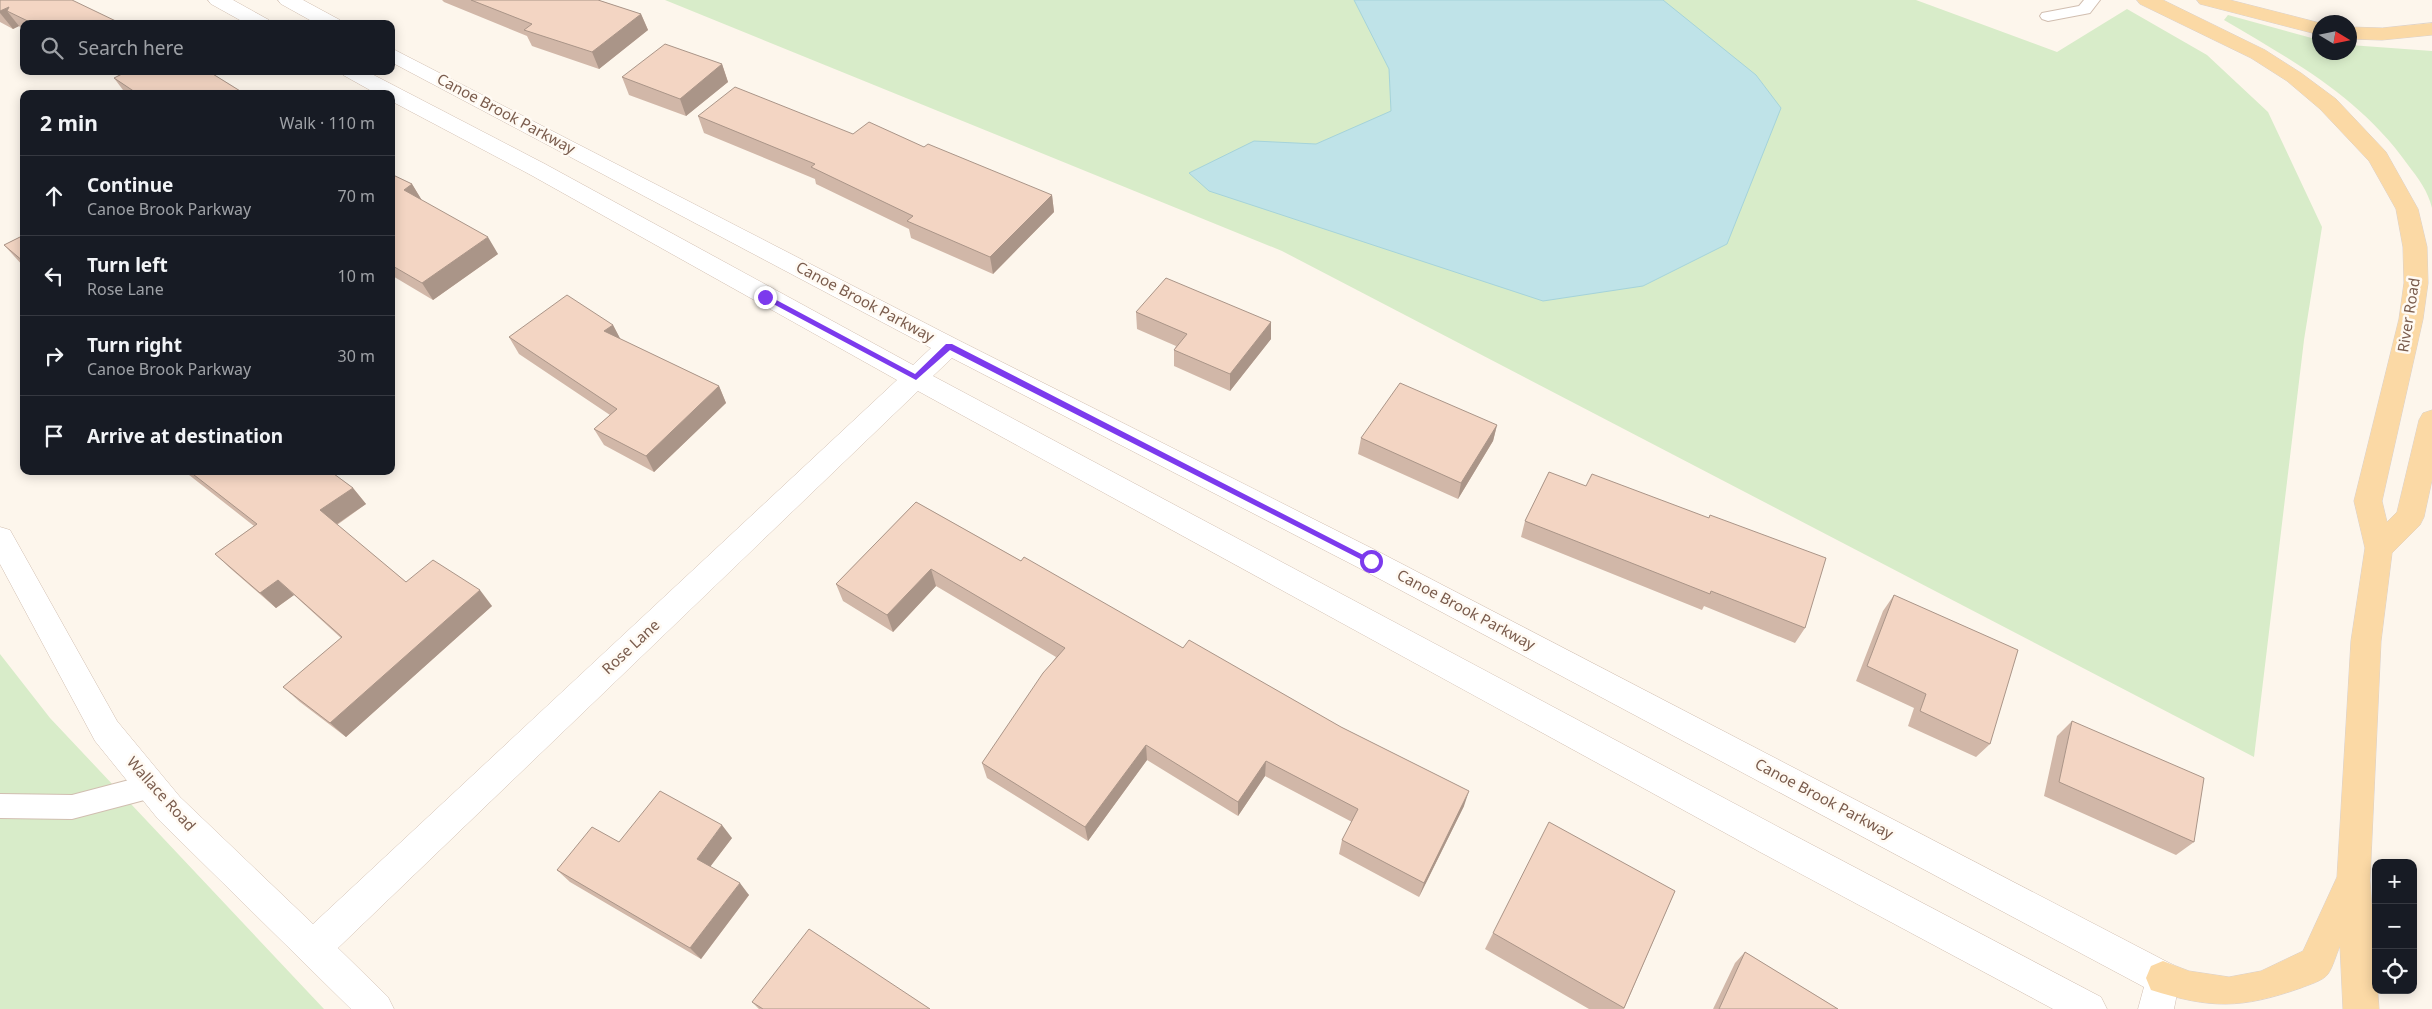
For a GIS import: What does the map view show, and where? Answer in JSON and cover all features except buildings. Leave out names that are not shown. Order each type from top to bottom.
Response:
[{"type":"main road","name":"River Road","points":[[2147,0],[2258,54],[2294,77],[2328,104],[2357,132],[2378,157],[2407,209],[2415,247],[2416,283],[2412,310],[2368,501],[2379,548]]},
{"type":"main road","points":[[2207,0],[2312,27]]},
{"type":"main road","points":[[2357,33],[2382,34],[2432,29]]},
{"type":"main road","points":[[2361,1009],[2353,880],[2366,641],[2379,548],[2410,517],[2432,420]]},
{"type":"main road","points":[[2160,994],[2189,988],[2229,995],[2264,988],[2315,963],[2353,880]]},
{"type":"street","points":[[218,0],[255,20]]},
{"type":"street","points":[[288,0],[326,20]]},
{"type":"street","name":"Canoe Brook Parkway","points":[[395,56],[949,346],[1371,561],[2160,994]]},
{"type":"street","points":[[358,75],[386,90]]},
{"type":"street","points":[[395,95],[536,169],[765,297],[916,377],[1772,842],[2088,1009]]},
{"type":"street","name":"Rose Lane","points":[[313,948],[949,346]]},
{"type":"street","name":"Wallace Road","points":[[0,538],[106,731],[169,808],[376,1009]]},
{"type":"lane","points":[[2048,16],[2084,10],[2092,0]]},
{"type":"lane","points":[[0,806],[72,807],[152,786]]},
{"type":"green space","points":[[665,0],[1916,0],[2057,52],[2127,9],[2207,55],[2268,112],[2322,227],[2304,340],[2254,757],[1282,251]]},
{"type":"green space","points":[[2228,15],[2312,38],[2312,60],[2357,60],[2357,46],[2432,51],[2432,208],[2425,190],[2415,175],[2369,119],[2324,82],[2224,20]]},
{"type":"green space","points":[[0,654],[50,718],[324,1009],[0,1009]]},
{"type":"water","points":[[1354,0],[1663,0],[1756,75],[1781,108],[1727,244],[1643,286],[1543,301],[1209,191],[1189,173],[1254,141],[1316,144],[1391,111],[1389,69]]},
{"type":"route","points":[[765,297],[916,377],[949,346],[1371,561]]}]
